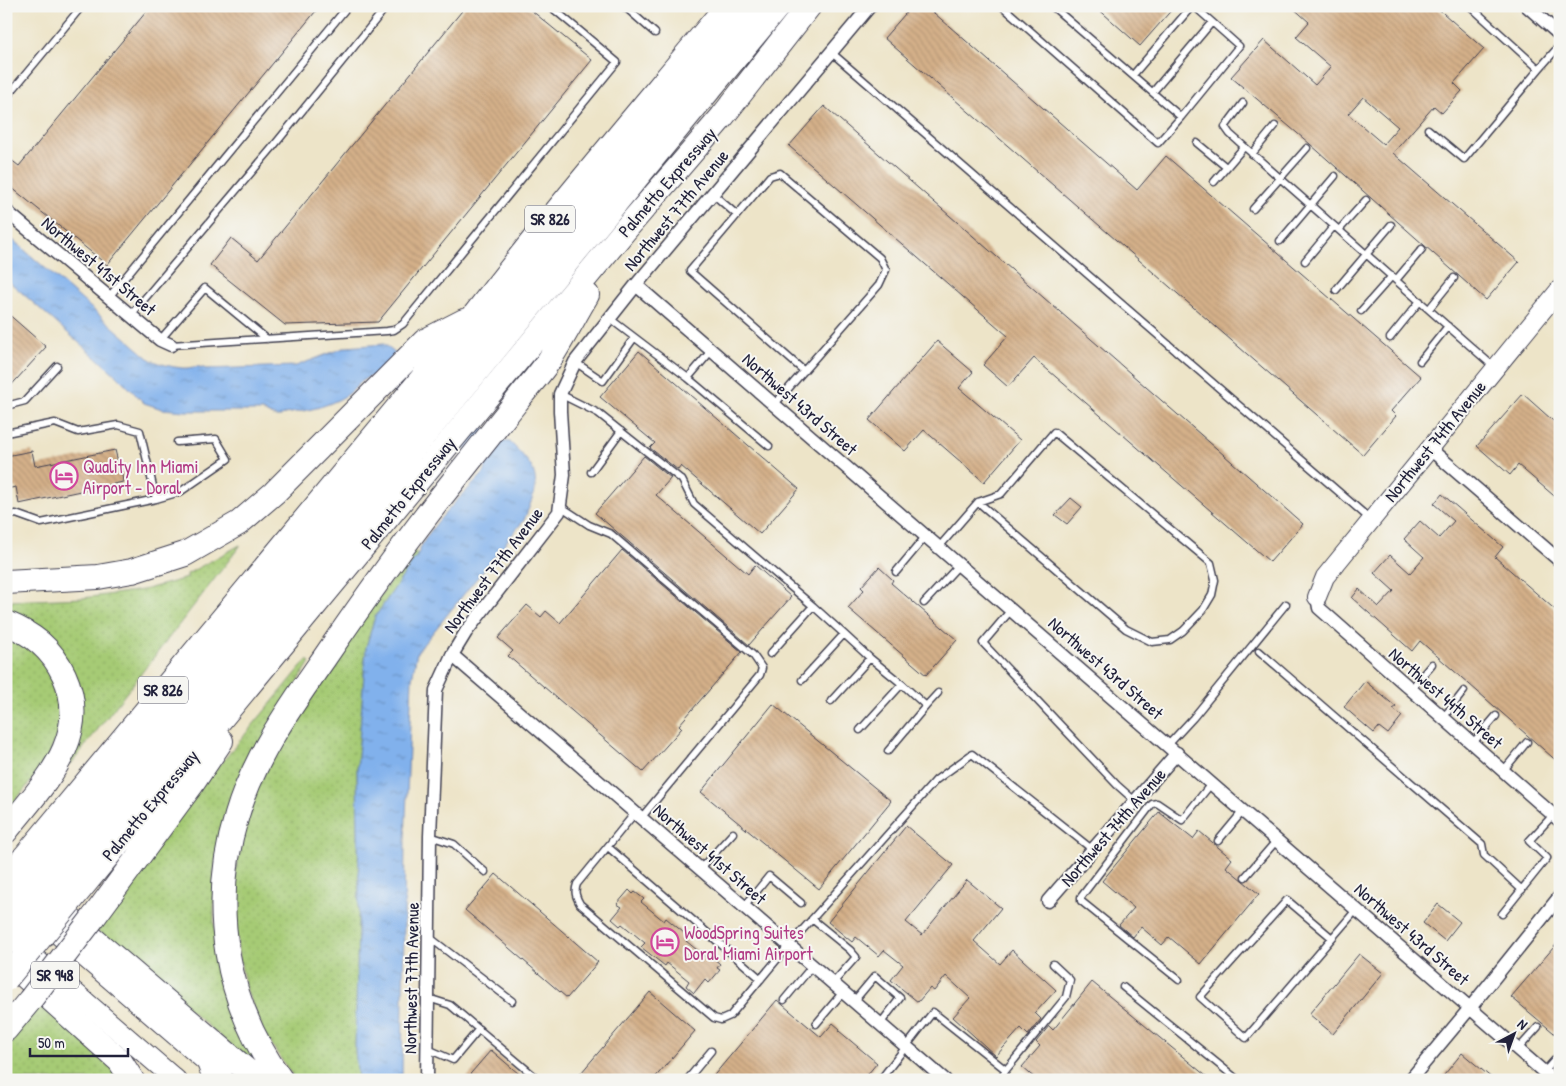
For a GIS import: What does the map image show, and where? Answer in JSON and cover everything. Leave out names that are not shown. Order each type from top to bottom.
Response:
[{"type":"highway","name":"SR 826","points":[[6,880],[31,869],[416,416],[474,316],[530,242],[727,6]]},
{"type":"highway","points":[[6,912],[31,869],[416,416],[432,386],[449,365],[573,226],[753,6]]},
{"type":"highway","points":[[432,386],[778,6]]},
{"type":"highway","name":"Palmetto Expressway","points":[[6,979],[624,231],[722,117],[809,6]]},
{"type":"highway","points":[[281,1080],[248,1026],[236,992],[228,958],[223,899],[226,860],[236,816],[249,782],[261,757],[299,695],[397,555],[547,363],[624,231]]},
{"type":"highway","points":[[6,582],[98,577],[124,573],[185,554],[239,523],[274,493],[425,342],[474,316]]},
{"type":"highway","points":[[6,623],[35,638],[50,651],[66,680],[73,712],[69,738],[59,761],[6,830]]},
{"type":"highway","points":[[6,1029],[94,918],[192,784],[296,630]]},
{"type":"highway","points":[[6,942],[31,869]]},
{"type":"highway","points":[[31,869],[258,1080]]},
{"type":"highway","points":[[6,959],[120,1061],[132,1080]]},
{"type":"main road","points":[[6,890],[218,1075]]},
{"type":"main road","name":"SR 948","points":[[6,934],[176,1080]]},
{"type":"street","name":"Northwest 77th Avenue","points":[[428,1080],[430,836],[436,690],[452,655],[466,632],[559,512],[564,475],[560,394],[575,362],[636,285],[870,6]]},
{"type":"street","points":[[1527,6],[1560,35]]},
{"type":"street","name":"Northwest 41st Street","points":[[6,211],[130,316],[165,342]]},
{"type":"street","name":"Northwest 43rd Street","points":[[636,285],[1549,1076]]},
{"type":"street","name":"Northwest 74th Avenue","points":[[1316,597],[1325,577],[1495,367],[1559,292]]},
{"type":"street","points":[[1429,448],[1560,561]]},
{"type":"street","name":"Northwest 44th Street","points":[[1316,597],[1319,608],[1557,818]]},
{"type":"street","name":"Northwest 41st Street","points":[[452,655],[945,1080]]},
{"type":"street","name":"Northwest 74th Avenue","points":[[1048,901],[1135,801],[1173,749]]},
{"type":"street","points":[[1410,1080],[1560,896]]},
{"type":"lane","points":[[6,98],[82,6]]},
{"type":"lane","points":[[109,297],[348,6]]},
{"type":"lane","points":[[130,316],[272,148],[387,6]]},
{"type":"lane","points":[[165,342],[267,339],[387,331],[394,330],[403,324],[617,62],[550,6]]},
{"type":"lane","points":[[624,6],[655,33]]},
{"type":"lane","points":[[1002,6],[1158,143],[1239,46],[1193,6],[1133,75]]},
{"type":"lane","points":[[1052,6],[1181,116]]},
{"type":"lane","points":[[1470,6],[1539,69]]},
{"type":"lane","points":[[1153,92],[1212,22]]},
{"type":"lane","points":[[1428,129],[1464,159],[1560,45]]},
{"type":"lane","points":[[832,53],[1371,520]]},
{"type":"lane","points":[[1243,103],[1225,127],[1244,147],[1495,367]]},
{"type":"lane","points":[[1252,154],[1275,126]]},
{"type":"lane","points":[[1197,142],[1226,167]]},
{"type":"lane","points":[[1214,182],[1244,147]]},
{"type":"lane","points":[[1253,209],[1307,148]]},
{"type":"lane","points":[[774,405],[804,371],[879,285],[886,270],[880,258],[780,173],[770,176],[690,271],[804,371]]},
{"type":"lane","points":[[1280,241],[1335,176]]},
{"type":"lane","points":[[712,194],[737,216]]},
{"type":"lane","points":[[1305,261],[1366,200]]},
{"type":"lane","points":[[1336,290],[1391,225]]},
{"type":"lane","points":[[1361,311],[1422,249]]},
{"type":"lane","points":[[1429,309],[1454,278]]},
{"type":"lane","points":[[165,342],[205,288],[267,339]]},
{"type":"lane","points":[[1390,338],[1420,301]]},
{"type":"lane","points":[[609,318],[688,378],[769,446]]},
{"type":"lane","points":[[1420,361],[1448,326]]},
{"type":"lane","points":[[575,362],[602,381],[634,338]]},
{"type":"lane","points":[[688,378],[711,350]]},
{"type":"lane","points":[[6,406],[25,401],[57,366]]},
{"type":"lane","points":[[560,394],[598,413],[682,480],[694,504],[926,706]]},
{"type":"lane","points":[[6,433],[55,423],[78,432],[118,425],[140,431],[156,499]]},
{"type":"lane","points":[[591,472],[621,431]]},
{"type":"lane","points":[[939,547],[978,502],[1001,494],[1054,432],[1211,563],[1215,580],[1212,595],[1203,610],[1183,631],[1170,640],[1152,642],[1126,629],[978,502]]},
{"type":"lane","points":[[6,516],[16,514],[41,523],[156,499],[180,492],[228,459],[216,439],[177,442]]},
{"type":"lane","points":[[560,505],[589,525],[611,534],[753,655],[762,668],[760,675],[638,815],[608,846],[577,884],[575,893],[580,904],[717,1020],[726,1019],[730,1016],[789,945],[936,780],[972,754],[1093,850]]},
{"type":"lane","points":[[896,572],[926,536]]},
{"type":"lane","points":[[924,603],[959,565]]},
{"type":"lane","points":[[1173,749],[1193,718],[1286,604]]},
{"type":"lane","points":[[770,654],[813,606]]},
{"type":"lane","points":[[1011,610],[983,643],[1117,785],[1135,801]]},
{"type":"lane","points":[[802,680],[844,634]]},
{"type":"lane","points":[[1259,651],[1482,844],[1484,855],[1522,890]]},
{"type":"lane","points":[[831,701],[870,658]]},
{"type":"lane","points":[[1411,689],[1432,664]]},
{"type":"lane","points":[[860,730],[902,684]]},
{"type":"lane","points":[[1443,718],[1464,691]]},
{"type":"lane","points":[[888,750],[938,693]]},
{"type":"lane","points":[[1472,744],[1496,716]]},
{"type":"lane","points":[[1503,771],[1527,742]]},
{"type":"lane","points":[[1179,980],[1081,901],[1081,897],[1152,804],[1157,803],[1182,820],[1211,784]]},
{"type":"lane","points":[[1218,841],[1243,810]]},
{"type":"lane","points":[[1502,914],[1546,858],[1529,841],[1557,818]]},
{"type":"lane","points":[[700,869],[733,833]]},
{"type":"lane","points":[[430,836],[454,844],[485,872]]},
{"type":"lane","points":[[1245,877],[1277,840]]},
{"type":"lane","points":[[608,846],[761,979]]},
{"type":"lane","points":[[744,907],[769,876],[801,903]]},
{"type":"lane","points":[[1332,938],[1287,900],[1200,997],[1246,1038],[1357,909]]},
{"type":"lane","points":[[812,919],[856,957],[833,983]]},
{"type":"lane","points":[[429,937],[512,1000]]},
{"type":"lane","points":[[999,1080],[1066,997],[1070,980],[1053,964]]},
{"type":"lane","points":[[784,1000],[812,965]]},
{"type":"lane","points":[[854,1001],[875,976],[900,998],[880,1024]]},
{"type":"lane","points":[[1123,987],[1238,1080]]},
{"type":"lane","points":[[816,1024],[843,992]]},
{"type":"lane","points":[[428,998],[450,1005],[539,1080]]},
{"type":"lane","points":[[880,1080],[933,1012],[1006,1070]]},
{"type":"lane","points":[[1518,1049],[1538,1027]]},
{"type":"lane","points":[[428,1049],[452,1060],[479,1029]]},
{"type":"lane","points":[[687,1080],[711,1051]]},
{"type":"lane","points":[[1549,1076],[1560,1054]]},
{"type":"green space","points":[[240,545],[71,764],[69,763],[80,692],[6,613],[6,601],[83,598],[143,590],[187,578],[187,574]]},
{"type":"green space","points":[[413,550],[418,554],[375,617],[366,647],[357,771],[359,890],[355,1050],[358,1080],[295,1080],[264,1033],[246,989],[238,951],[234,912],[236,869],[254,794],[274,756],[329,666]]},
{"type":"green space","points":[[6,634],[32,648],[42,658],[59,694],[61,713],[59,731],[43,765],[6,812]]},
{"type":"green space","points":[[307,660],[310,662],[238,780],[221,828],[214,871],[214,922],[217,966],[233,1012],[259,1063],[256,1067],[95,929],[208,779]]},
{"type":"green space","points":[[38,1003],[113,1068],[120,1080],[6,1080],[6,1046]]},
{"type":"water","points":[[6,234],[151,360],[174,367],[199,367],[206,369],[296,366],[346,347],[384,344],[499,441],[510,442],[533,469],[535,485],[524,520],[417,652],[412,679],[405,840],[402,1080],[358,1080],[355,1050],[359,890],[357,771],[366,647],[375,617],[418,554],[429,533],[447,511],[484,473],[486,468],[375,376],[367,378],[347,395],[332,403],[309,410],[284,414],[281,417],[276,417],[262,411],[185,411],[162,409],[144,403],[116,375],[6,279]]},
{"type":"building","points":[[151,6],[320,6],[107,265],[6,183],[6,156],[19,166]]},
{"type":"building","points":[[466,6],[526,6],[592,60],[378,322],[285,325],[210,265],[231,238],[258,260]]},
{"type":"building","points":[[912,6],[926,6],[1137,190],[1166,156],[1421,377],[1391,411],[1396,416],[1363,455],[884,38]]},
{"type":"building","points":[[1095,6],[1175,6],[1140,46]]},
{"type":"building","points":[[1291,6],[1435,6],[1484,49],[1454,83],[1462,91],[1442,113],[1434,106],[1393,153],[1519,262],[1486,300],[1310,144],[1231,77],[1264,40],[1315,85],[1331,67],[1296,37],[1309,22]],"holes":[[[1363,97],[1398,127],[1383,144],[1348,114]]]},
{"type":"building","points":[[824,106],[1303,524],[1270,562],[1034,358],[1008,387],[983,365],[1008,336],[789,146]]},
{"type":"building","points":[[6,312],[46,347],[6,391]]},
{"type":"building","points":[[937,341],[973,372],[959,388],[1020,440],[984,482],[924,430],[905,451],[869,420]]},
{"type":"building","points":[[639,351],[799,489],[760,534],[681,466],[678,470],[650,448],[655,443],[600,397]]},
{"type":"building","points":[[1523,394],[1560,427],[1560,501],[1518,465],[1510,475],[1477,446]]},
{"type":"building","name":"Quality Inn Miami Airport - Doral","points":[[115,450],[118,462],[120,461],[123,482],[19,504],[16,487],[6,489],[6,456],[32,451],[35,466]]},
{"type":"building","points":[[644,456],[671,478],[656,495],[748,574],[755,565],[791,597],[749,645],[595,513]]},
{"type":"building","points":[[1442,494],[1503,547],[1495,557],[1560,614],[1560,764],[1420,641],[1412,651],[1352,598],[1359,589],[1379,607],[1394,591],[1374,573],[1390,555],[1410,573],[1424,557],[1404,539],[1420,521],[1439,538],[1454,521],[1434,504]]},
{"type":"building","points":[[1071,498],[1082,507],[1067,524],[1055,515]]},
{"type":"building","points":[[622,550],[742,652],[679,725],[682,728],[643,772],[508,656],[513,651],[498,638],[527,605],[541,617],[546,611],[560,623]]},
{"type":"building","points":[[879,567],[893,580],[891,583],[957,640],[926,675],[848,608],[864,590],[861,587]]},
{"type":"building","points":[[1365,681],[1396,707],[1393,709],[1402,716],[1388,734],[1379,727],[1374,733],[1344,707]]},
{"type":"building","points":[[773,704],[891,801],[819,889],[701,792]]},
{"type":"building","points":[[1159,812],[1193,839],[1199,831],[1232,859],[1226,867],[1259,894],[1201,964],[1169,937],[1162,945],[1141,927],[1133,937],[1119,925],[1134,908],[1102,881]]},
{"type":"building","points":[[906,826],[953,865],[906,922],[922,935],[967,880],[1001,908],[974,941],[1000,964],[1012,950],[1056,990],[1035,1013],[1041,1019],[1028,1035],[1021,1028],[996,1056],[953,1017],[970,998],[946,976],[934,991],[930,988],[918,1002],[891,980],[903,965],[884,950],[879,956],[856,937],[852,942],[828,922]]},
{"type":"building","points":[[496,874],[598,962],[567,998],[465,910]]},
{"type":"building","name":"WoodSpring Suites Doral Miami Airport","points":[[629,890],[644,899],[641,902],[664,921],[666,918],[689,937],[686,941],[708,959],[711,956],[720,964],[717,968],[720,970],[709,983],[705,979],[694,993],[686,986],[689,981],[667,963],[665,966],[641,947],[645,943],[622,924],[620,926],[612,919],[622,907],[617,904]]},
{"type":"building","points":[[1438,904],[1460,922],[1445,941],[1423,923]]},
{"type":"building","points":[[1560,940],[1560,1038],[1511,997]]},
{"type":"building","points":[[1359,954],[1383,973],[1333,1034],[1309,1014]]},
{"type":"building","points":[[1092,982],[1211,1080],[1037,1080],[1022,1067],[1040,1046],[1036,1042],[1049,1026],[1053,1030]]},
{"type":"building","points":[[650,992],[695,1031],[653,1080],[575,1080]]},
{"type":"building","points":[[777,1000],[821,1037],[833,1023],[840,1029],[839,1031],[877,1063],[863,1080],[710,1080]]},
{"type":"building","points":[[491,1050],[526,1080],[465,1080]]},
{"type":"building","points":[[1462,1053],[1494,1080],[1440,1080]]},
{"type":"place","name":"Quality Inn Miami Airport - Doral","points":[[64,476]]},
{"type":"place","name":"WoodSpring Suites Doral Miami Airport","points":[[665,942]]}]
